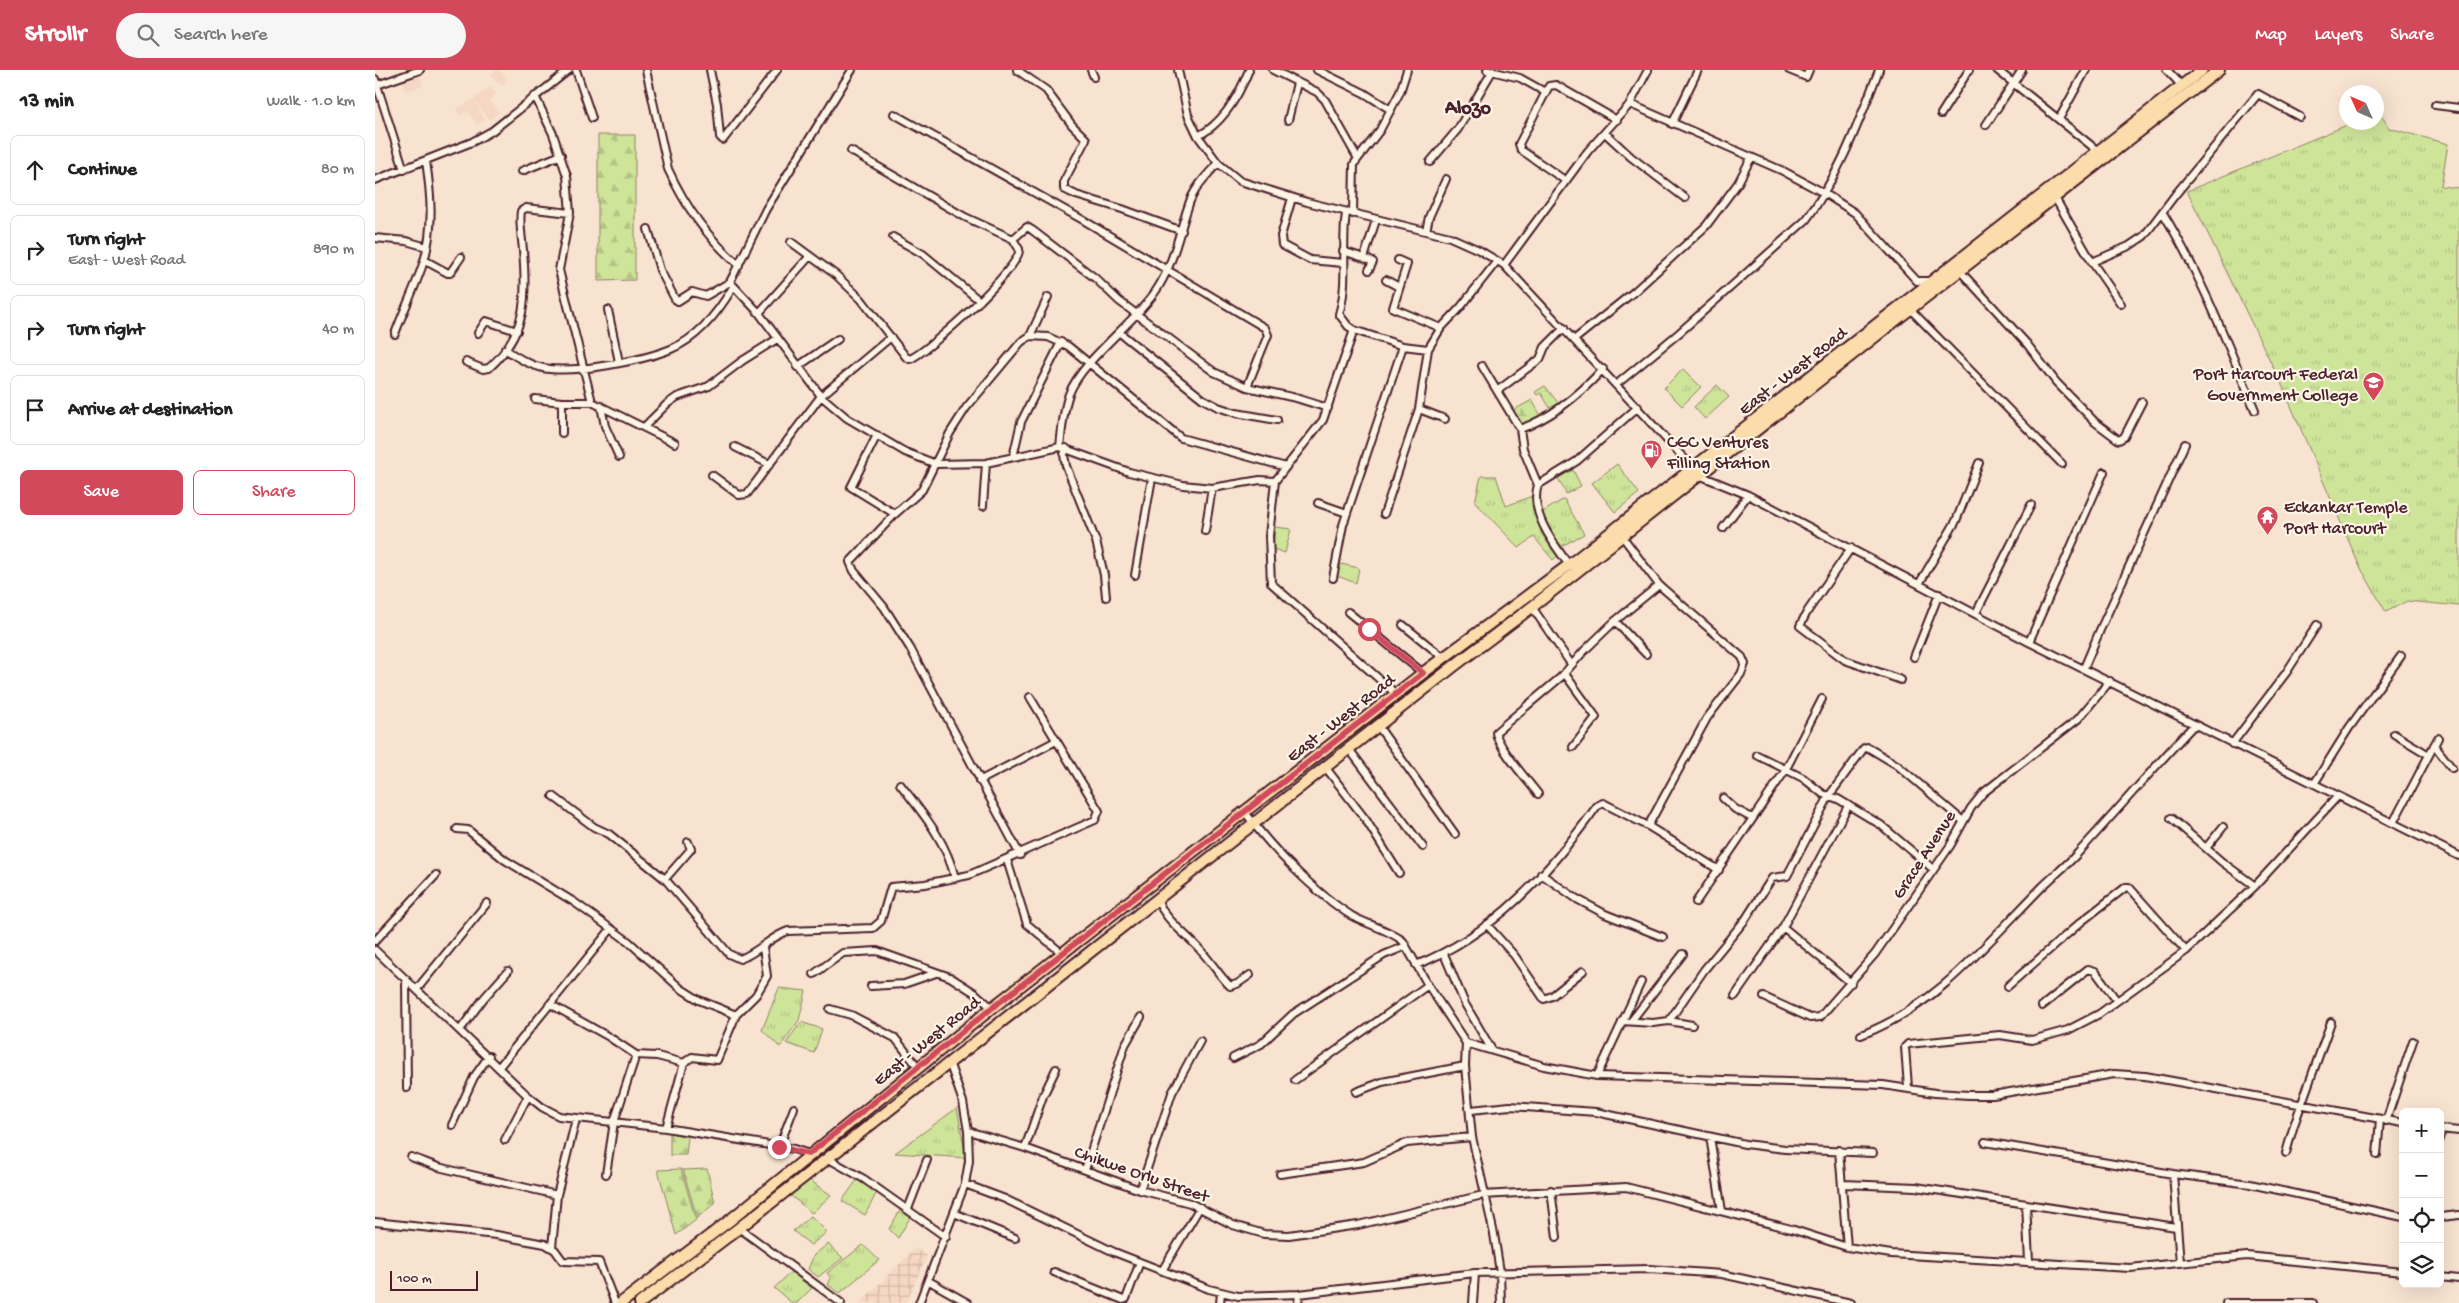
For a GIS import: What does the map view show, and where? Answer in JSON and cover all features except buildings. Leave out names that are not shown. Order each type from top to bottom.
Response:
[{"type":"main road","name":"East - West Road","points":[[640,1303],[739,1228],[1622,536],[1696,472],[2202,70]]},
{"type":"main road","name":"East - West Road","points":[[621,1303],[667,1269],[992,1008],[1423,673],[1696,472],[1910,310],[1935,284],[1961,272],[2219,70]]},
{"type":"street","points":[[404,170],[376,82],[420,70]]},
{"type":"street","points":[[375,180],[472,142],[492,131],[569,70]]},
{"type":"street","points":[[576,70],[592,118]]},
{"type":"street","points":[[646,70],[671,176],[697,221],[722,251],[739,265]]},
{"type":"street","points":[[711,70],[720,137],[723,140],[777,70]]},
{"type":"street","points":[[505,349],[541,367],[558,370],[619,362],[672,349],[692,336],[717,311],[767,209],[852,70]]},
{"type":"street","points":[[1017,70],[1046,90],[1072,125],[1086,139],[1064,181],[1064,189],[1076,195],[1122,209],[1182,231]]},
{"type":"street","points":[[1178,70],[1188,115],[1198,136],[1218,163],[1245,184],[1376,220],[1450,237],[1479,250],[1504,265],[1617,384],[1696,472],[1851,548],[2029,642],[2110,681],[2337,797],[2459,856]]},
{"type":"street","points":[[1198,136],[1213,126],[1232,105],[1241,90],[1249,70]]},
{"type":"street","points":[[1273,70],[1317,92],[1331,106],[1357,157]]},
{"type":"street","points":[[1317,70],[1364,93],[1391,110]]},
{"type":"street","points":[[1407,70],[1391,110],[1380,130],[1357,157],[1353,168],[1355,183],[1343,251],[1344,298],[1339,314],[1341,320],[1354,330],[1403,346],[1427,349]]},
{"type":"street","points":[[1430,162],[1458,129],[1491,70],[1519,78],[1545,92]]},
{"type":"street","points":[[1504,265],[1566,180],[1630,104],[1648,70]]},
{"type":"street","points":[[1672,124],[1698,70]]},
{"type":"street","points":[[1789,70],[1806,77],[1809,70]]},
{"type":"street","points":[[1617,384],[1679,333],[1806,220],[1824,193],[1852,140],[1879,70]]},
{"type":"street","points":[[1941,114],[1969,70]]},
{"type":"street","points":[[1997,70],[2098,151]]},
{"type":"street","points":[[1986,125],[2022,70]]},
{"type":"street","points":[[2059,119],[2086,70]]},
{"type":"street","points":[[2167,70],[2182,86]]},
{"type":"street","points":[[1288,120],[1297,83]]},
{"type":"street","points":[[1566,180],[1521,150],[1519,144],[1545,92],[1552,84],[1556,85],[1617,120]]},
{"type":"street","points":[[2091,262],[2129,246],[2144,236],[2258,94],[2300,117]]},
{"type":"street","points":[[535,96],[561,155],[570,196],[569,213],[559,270],[585,367],[592,402]]},
{"type":"street","points":[[1630,104],[1824,193],[1855,213],[1917,281],[1935,284]]},
{"type":"street","points":[[2435,105],[2459,108]]},
{"type":"street","points":[[894,114],[1167,269],[1267,332],[1268,335],[1247,387]]},
{"type":"street","points":[[1605,133],[1631,157],[1685,198]]},
{"type":"street","points":[[791,242],[836,275],[861,299],[906,357],[913,358],[957,324],[980,302],[1017,259],[1019,249],[1013,239],[965,217],[851,151]]},
{"type":"street","points":[[522,171],[561,155]]},
{"type":"street","points":[[1575,339],[1635,291],[1706,226],[1738,183],[1751,158]]},
{"type":"street","points":[[395,334],[424,260],[432,220],[432,196],[426,161]]},
{"type":"street","points":[[1106,597],[1104,575],[1096,541],[1066,466],[1063,447],[1065,408],[1070,392],[1091,364],[1151,298],[1167,269],[1194,193],[1218,163]]},
{"type":"street","points":[[1426,231],[1429,217],[1446,179]]},
{"type":"street","points":[[1291,198],[1281,236],[1282,246],[1310,260],[1343,264]]},
{"type":"street","points":[[2055,198],[2091,262],[2121,304]]},
{"type":"street","points":[[466,362],[483,369],[489,368],[517,331],[525,308],[521,211],[526,208],[569,213]]},
{"type":"street","points":[[2163,213],[2177,235],[2227,340],[2255,410]]},
{"type":"street","points":[[1365,258],[1376,220]]},
{"type":"street","points":[[1013,239],[1027,227],[1032,230],[1095,278],[1119,300],[1214,372],[1247,387],[1296,398],[1328,408]]},
{"type":"street","points":[[648,229],[660,270],[675,299],[678,301],[696,292],[706,296],[731,285]]},
{"type":"street","points":[[893,237],[923,254],[980,302]]},
{"type":"street","points":[[375,238],[406,241],[427,247]]},
{"type":"street","points":[[1343,251],[1373,262],[1369,270]]},
{"type":"street","points":[[759,313],[810,256]]},
{"type":"street","points":[[424,260],[448,274],[461,257]]},
{"type":"street","points":[[1398,260],[1407,264],[1393,308],[1441,328]]},
{"type":"street","points":[[1384,514],[1419,410],[1427,349],[1441,328],[1460,308],[1497,261]]},
{"type":"street","points":[[1961,272],[2027,344],[2056,382],[2095,422],[2119,440],[2124,437],[2142,402]]},
{"type":"street","points":[[1386,280],[1399,287]]},
{"type":"street","points":[[731,285],[745,296],[759,313],[797,367],[821,396],[847,418],[877,436],[905,452],[936,464],[986,463],[1063,447],[1129,472],[1152,478],[1212,488],[1260,480],[1275,481]]},
{"type":"street","points":[[1031,336],[1047,297]]},
{"type":"street","points":[[608,310],[619,362]]},
{"type":"street","points":[[1910,310],[2062,464]]},
{"type":"street","points":[[478,333],[486,321],[517,331]]},
{"type":"street","points":[[1497,391],[1540,359],[1545,347],[1564,328]]},
{"type":"street","points":[[1354,330],[1328,408],[1315,434],[1275,481],[1269,536],[1271,582],[1397,694]]},
{"type":"street","points":[[1120,333],[1203,399],[1218,408],[1277,420]]},
{"type":"street","points":[[1019,855],[910,648],[883,607],[850,565],[853,557],[895,514],[922,490],[950,434],[966,408],[1021,342],[1038,334],[1061,342],[1091,364],[1181,438],[1287,467]]},
{"type":"street","points":[[712,475],[743,496],[754,487],[769,464],[821,396],[891,337]]},
{"type":"street","points":[[645,426],[677,396],[709,386],[742,361],[777,339]]},
{"type":"street","points":[[797,367],[838,339]]},
{"type":"street","points":[[1013,457],[1021,422],[1061,342]]},
{"type":"street","points":[[1333,578],[1347,513],[1403,346]]},
{"type":"street","points":[[1482,366],[1520,429],[1523,450],[1538,484],[1535,495],[1541,518],[1550,537],[1569,565]]},
{"type":"street","points":[[1520,429],[1535,423],[1567,402],[1603,369]]},
{"type":"street","points":[[535,399],[562,402],[592,402],[645,426],[675,443]]},
{"type":"street","points":[[562,402],[562,433]]},
{"type":"street","points":[[601,406],[605,426],[619,457]]},
{"type":"street","points":[[1538,484],[1577,461],[1638,407]]},
{"type":"street","points":[[1419,410],[1445,419]]},
{"type":"street","points":[[877,436],[851,487],[895,514]]},
{"type":"street","points":[[2084,668],[2185,444]]},
{"type":"street","points":[[735,447],[769,464]]},
{"type":"street","points":[[1919,584],[1956,521],[1979,462]]},
{"type":"street","points":[[983,506],[986,463]]},
{"type":"street","points":[[2029,642],[2104,472]]},
{"type":"street","points":[[1135,575],[1152,478]]},
{"type":"street","points":[[1205,532],[1212,488]]},
{"type":"street","points":[[1723,528],[1748,496]]},
{"type":"street","points":[[1318,503],[1347,513]]},
{"type":"street","points":[[1976,613],[2031,505]]},
{"type":"street","points":[[1622,536],[1659,585],[1743,657],[1745,664],[1741,674],[1707,718],[1648,826]]},
{"type":"street","points":[[1851,548],[1803,618],[1800,626],[1845,660],[1901,680]]},
{"type":"street","points":[[1538,794],[1503,748],[1496,736],[1496,732],[1565,674],[1571,664],[1615,621],[1659,585]]},
{"type":"street","points":[[1914,657],[1939,594]]},
{"type":"street","points":[[1532,607],[1571,664]]},
{"type":"street","points":[[1348,612],[1423,673]]},
{"type":"street","points":[[1615,621],[1646,654]]},
{"type":"street","points":[[1403,625],[1444,658]]},
{"type":"street","points":[[2232,744],[2286,673],[2317,625]]},
{"type":"street","points":[[2314,784],[2349,728],[2401,656]]},
{"type":"street","points":[[1565,674],[1596,717],[1573,747]]},
{"type":"street","name":"Grace Avenue","points":[[1764,997],[1809,1018],[1816,1018],[1825,1012],[1875,954],[1950,846],[1963,821],[1983,792],[2078,719],[2110,681]]},
{"type":"street","points":[[553,796],[594,827],[609,834],[665,879],[729,954],[740,959],[763,948],[778,934],[788,931],[873,928],[881,921],[891,887],[925,884],[969,875],[1019,855],[1095,820],[1099,815],[1099,811],[1030,697]]},
{"type":"street","points":[[1696,902],[1785,770],[1821,699]]},
{"type":"street","points":[[1861,1035],[1902,1016],[1935,992],[1977,957],[2041,888],[2076,855],[2194,725]]},
{"type":"street","points":[[1378,726],[1455,834]]},
{"type":"street","points":[[2394,734],[2429,756]]},
{"type":"street","points":[[2393,823],[2438,738]]},
{"type":"street","points":[[979,780],[1056,742]]},
{"type":"street","points":[[2434,746],[2452,768]]},
{"type":"street","points":[[1669,1021],[1704,970],[1745,920],[1772,878],[1787,876],[1829,796],[1859,751],[1867,748],[1897,765],[1963,821]]},
{"type":"street","points":[[1349,749],[1423,847]]},
{"type":"street","points":[[1757,756],[1803,778],[1816,790],[1849,806],[1881,825],[1933,869]]},
{"type":"street","points":[[1326,768],[1366,820],[1399,874]]},
{"type":"street","points":[[899,784],[942,841],[951,860],[955,878]]},
{"type":"street","points":[[1908,1087],[1905,1047],[1908,1044],[2000,1035],[2032,1040],[2068,1030],[2099,1014],[2186,951],[2255,886],[2337,797]]},
{"type":"street","points":[[1723,798],[1752,818]]},
{"type":"street","points":[[1416,965],[1444,954],[1488,926],[1541,874],[1600,804],[1603,803],[1648,826],[1719,870]]},
{"type":"street","points":[[1735,996],[1783,927],[1849,806]]},
{"type":"street","points":[[1245,812],[1262,836],[1329,899],[1365,923],[1397,936],[1406,946],[1428,985],[1466,1043],[1465,1066],[1471,1110],[1471,1137],[1500,1272],[1501,1303]]},
{"type":"street","points":[[2171,818],[2255,886]]},
{"type":"street","points":[[2206,848],[2223,827]]},
{"type":"street","points":[[457,828],[468,830],[505,860],[543,881],[611,929],[680,988],[699,1000],[736,1015]]},
{"type":"street","points":[[665,879],[691,849],[688,842]]},
{"type":"street","points":[[1007,860],[1027,924],[1063,954]]},
{"type":"street","points":[[1541,874],[1577,899],[1605,914],[1663,937]]},
{"type":"street","points":[[375,941],[435,875]]},
{"type":"street","points":[[2008,986],[2059,940],[2125,887],[2129,887],[2186,951]]},
{"type":"street","points":[[1157,899],[1161,910],[1203,952],[1230,986],[1237,984],[1250,975]]},
{"type":"street","points":[[417,990],[487,904]]},
{"type":"street","points":[[1488,926],[1514,955],[1544,999],[1552,996],[1583,971]]},
{"type":"street","points":[[1783,927],[1851,983]]},
{"type":"street","points":[[499,1067],[611,929]]},
{"type":"street","points":[[1233,1058],[1261,1044],[1300,1010],[1384,956],[1406,946]]},
{"type":"street","points":[[666,1128],[684,1063],[692,1058],[717,1060],[736,1015],[757,996],[768,971],[763,948]]},
{"type":"street","points":[[375,950],[489,1056],[528,1096],[542,1107],[559,1116],[666,1128],[779,1147],[809,1154]]},
{"type":"street","points":[[815,974],[843,953],[877,951],[962,983],[992,1008]]},
{"type":"street","points":[[1444,954],[1465,1004],[1492,1050]]},
{"type":"street","points":[[1632,1020],[1683,954]]},
{"type":"street","points":[[2042,1006],[2088,969],[2095,971],[2117,1001]]},
{"type":"street","points":[[461,1030],[484,998],[508,971]]},
{"type":"street","points":[[871,986],[904,984],[936,972]]},
{"type":"street","points":[[406,979],[407,1088]]},
{"type":"street","points":[[1597,1076],[1641,982]]},
{"type":"street","points":[[1295,1080],[1428,985]]},
{"type":"street","points":[[550,1004],[609,1037],[636,1055],[657,1056],[684,1063]]},
{"type":"street","points":[[830,1009],[851,1016],[895,1038],[918,1067]]},
{"type":"street","points":[[1085,1170],[1125,1045],[1141,1017]]},
{"type":"street","points":[[1622,1022],[1632,1020],[1653,1023],[1669,1021],[1692,1025]]},
{"type":"street","points":[[2286,1153],[2331,1022]]},
{"type":"street","points":[[2377,1155],[2383,1120],[2413,1040]]},
{"type":"street","points":[[1140,1190],[1172,1093],[1200,1041]]},
{"type":"street","points":[[1466,1043],[1544,1066],[1597,1076],[1883,1084],[1935,1093],[1993,1095],[2114,1074],[2145,1076],[2399,1122]]},
{"type":"street","points":[[606,1174],[614,1122],[636,1055]]},
{"type":"street","points":[[452,1125],[474,1077],[489,1056]]},
{"type":"street","points":[[919,1303],[929,1282],[965,1184],[969,1161],[968,1131],[963,1102],[949,1062]]},
{"type":"street","points":[[1355,1092],[1382,1082],[1465,1066]]},
{"type":"street","points":[[1025,1148],[1043,1096],[1056,1069]]},
{"type":"street","points":[[505,1140],[528,1096]]},
{"type":"street","points":[[1471,1110],[1510,1106],[1596,1112],[1710,1137],[1785,1149],[1873,1153]]},
{"type":"street","points":[[779,1147],[794,1108]]},
{"type":"street","points":[[551,1247],[557,1195],[576,1119]]},
{"type":"street","points":[[2444,1129],[2459,1131]]},
{"type":"street","name":"Chikwe Orlu Street","points":[[968,1131],[1025,1148],[1140,1190],[1200,1207],[1246,1229],[1265,1234],[1289,1234],[1358,1225],[1483,1195],[1625,1186],[1722,1211],[1847,1247],[1891,1254],[2130,1268],[2247,1256],[2399,1272]]},
{"type":"street","points":[[1280,1174],[1364,1162],[1407,1144],[1471,1137]]},
{"type":"street","points":[[1710,1137],[1722,1211]]},
{"type":"street","points":[[1985,1142],[2173,1174],[2250,1184],[2399,1216]]},
{"type":"street","points":[[1839,1150],[1844,1184],[1847,1247]]},
{"type":"street","points":[[411,1157],[438,1167],[557,1195]]},
{"type":"street","points":[[827,1158],[864,1179],[946,1237]]},
{"type":"street","points":[[908,1209],[927,1160]]},
{"type":"street","points":[[2173,1174],[2180,1263]]},
{"type":"street","points":[[965,1184],[1005,1199],[1114,1252],[1163,1269],[1221,1293],[1257,1297],[1299,1294],[1475,1273],[1574,1272],[1639,1268],[1722,1274],[1851,1303]]},
{"type":"street","points":[[1844,1184],[1916,1187],[2176,1227]]},
{"type":"street","points":[[1551,1190],[1557,1237]]},
{"type":"street","points":[[2026,1204],[2029,1261]]},
{"type":"street","points":[[1163,1269],[1200,1207]]},
{"type":"street","points":[[954,1214],[1015,1238]]},
{"type":"street","points":[[2444,1217],[2459,1215]]},
{"type":"street","points":[[375,1222],[496,1235],[551,1247],[563,1261],[599,1262],[615,1303]]},
{"type":"street","points":[[739,1228],[841,1303]]},
{"type":"street","points":[[1054,1272],[1123,1300],[1141,1262]]},
{"type":"street","points":[[1473,1303],[1475,1273]]},
{"type":"street","points":[[2444,1277],[2459,1279]]},
{"type":"street","points":[[929,1282],[969,1303]]},
{"type":"street","points":[[1220,1303],[1221,1293]]},
{"type":"street","points":[[1299,1294],[1299,1303]]},
{"type":"street","points":[[2226,1303],[2313,1303]]},
{"type":"shaded area","points":[[496,70],[499,70],[508,79],[502,86],[491,75]]},
{"type":"shaded area","points":[[420,75],[423,86],[405,91],[402,80]]},
{"type":"shaded area","points":[[490,87],[496,94],[489,100],[499,112],[490,120],[474,101],[485,120],[477,125],[468,111],[460,116],[456,109],[473,100]]},
{"type":"shaded area","points":[[916,1248],[927,1256],[906,1303],[860,1303]]},
{"type":"green space","name":"Port Harcourt Federal Government College","points":[[2384,120],[2389,128],[2448,144],[2441,186],[2459,188],[2459,606],[2407,601],[2386,612],[2359,565],[2282,385],[2187,191],[2339,128],[2339,130],[2384,130]]},
{"type":"green space","points":[[598,135],[635,135],[635,280],[598,281]]},
{"type":"green space","points":[[1683,369],[1701,387],[1682,406],[1664,388]]},
{"type":"green space","points":[[1717,385],[1729,397],[1705,419],[1694,407]]},
{"type":"green space","points":[[1545,386],[1559,404],[1550,408],[1541,393],[1537,395],[1535,392]]},
{"type":"green space","points":[[1532,400],[1541,416],[1521,427],[1512,411]]},
{"type":"green space","points":[[1617,464],[1639,493],[1615,512],[1592,483]]},
{"type":"green space","points":[[1573,470],[1581,486],[1566,494],[1558,478]]},
{"type":"green space","points":[[1481,476],[1496,476],[1506,506],[1535,495],[1541,533],[1557,556],[1553,560],[1534,537],[1519,548],[1475,502]]},
{"type":"green space","points":[[1564,499],[1584,534],[1560,547],[1541,513]]},
{"type":"green space","points":[[1275,527],[1291,529],[1285,553],[1273,549]]},
{"type":"green space","points":[[1341,564],[1359,568],[1356,583],[1337,576]]},
{"type":"green space","points":[[779,988],[806,991],[799,1020],[780,1047],[762,1030]]},
{"type":"green space","points":[[801,1022],[822,1029],[814,1053],[786,1043]]},
{"type":"green space","points":[[957,1108],[966,1158],[895,1153]]},
{"type":"green space","points":[[670,1133],[688,1137],[686,1155],[670,1155]]},
{"type":"green space","points":[[681,1169],[696,1220],[676,1235],[658,1170]]},
{"type":"green space","points":[[707,1169],[715,1203],[697,1218],[683,1170]]},
{"type":"green space","points":[[808,1179],[831,1195],[812,1213],[790,1195]]},
{"type":"green space","points":[[857,1180],[877,1192],[865,1215],[842,1201]]},
{"type":"green space","points":[[901,1209],[911,1216],[898,1238],[889,1229]]},
{"type":"green space","points":[[811,1216],[827,1232],[811,1245],[793,1231]]},
{"type":"green space","points":[[828,1244],[843,1258],[818,1277],[808,1269],[814,1255]]},
{"type":"green space","points":[[863,1245],[879,1260],[840,1293],[828,1285],[831,1278],[827,1273]]},
{"type":"green space","points":[[791,1272],[812,1288],[797,1303],[792,1303],[774,1288]]},
{"type":"place","name":"Port Harcourt Federal Government College","points":[[2374,402]]},
{"type":"place","name":"CGC Ventures Filling Station","points":[[1651,470]]},
{"type":"place","name":"Eckankar Temple Port Harcourt","points":[[2268,535]]},
{"type":"district","name":"Alozo","points":[[1468,106]]},
{"type":"route","points":[[779,1147],[809,1154],[992,1008],[1423,673],[1369,629]]}]
